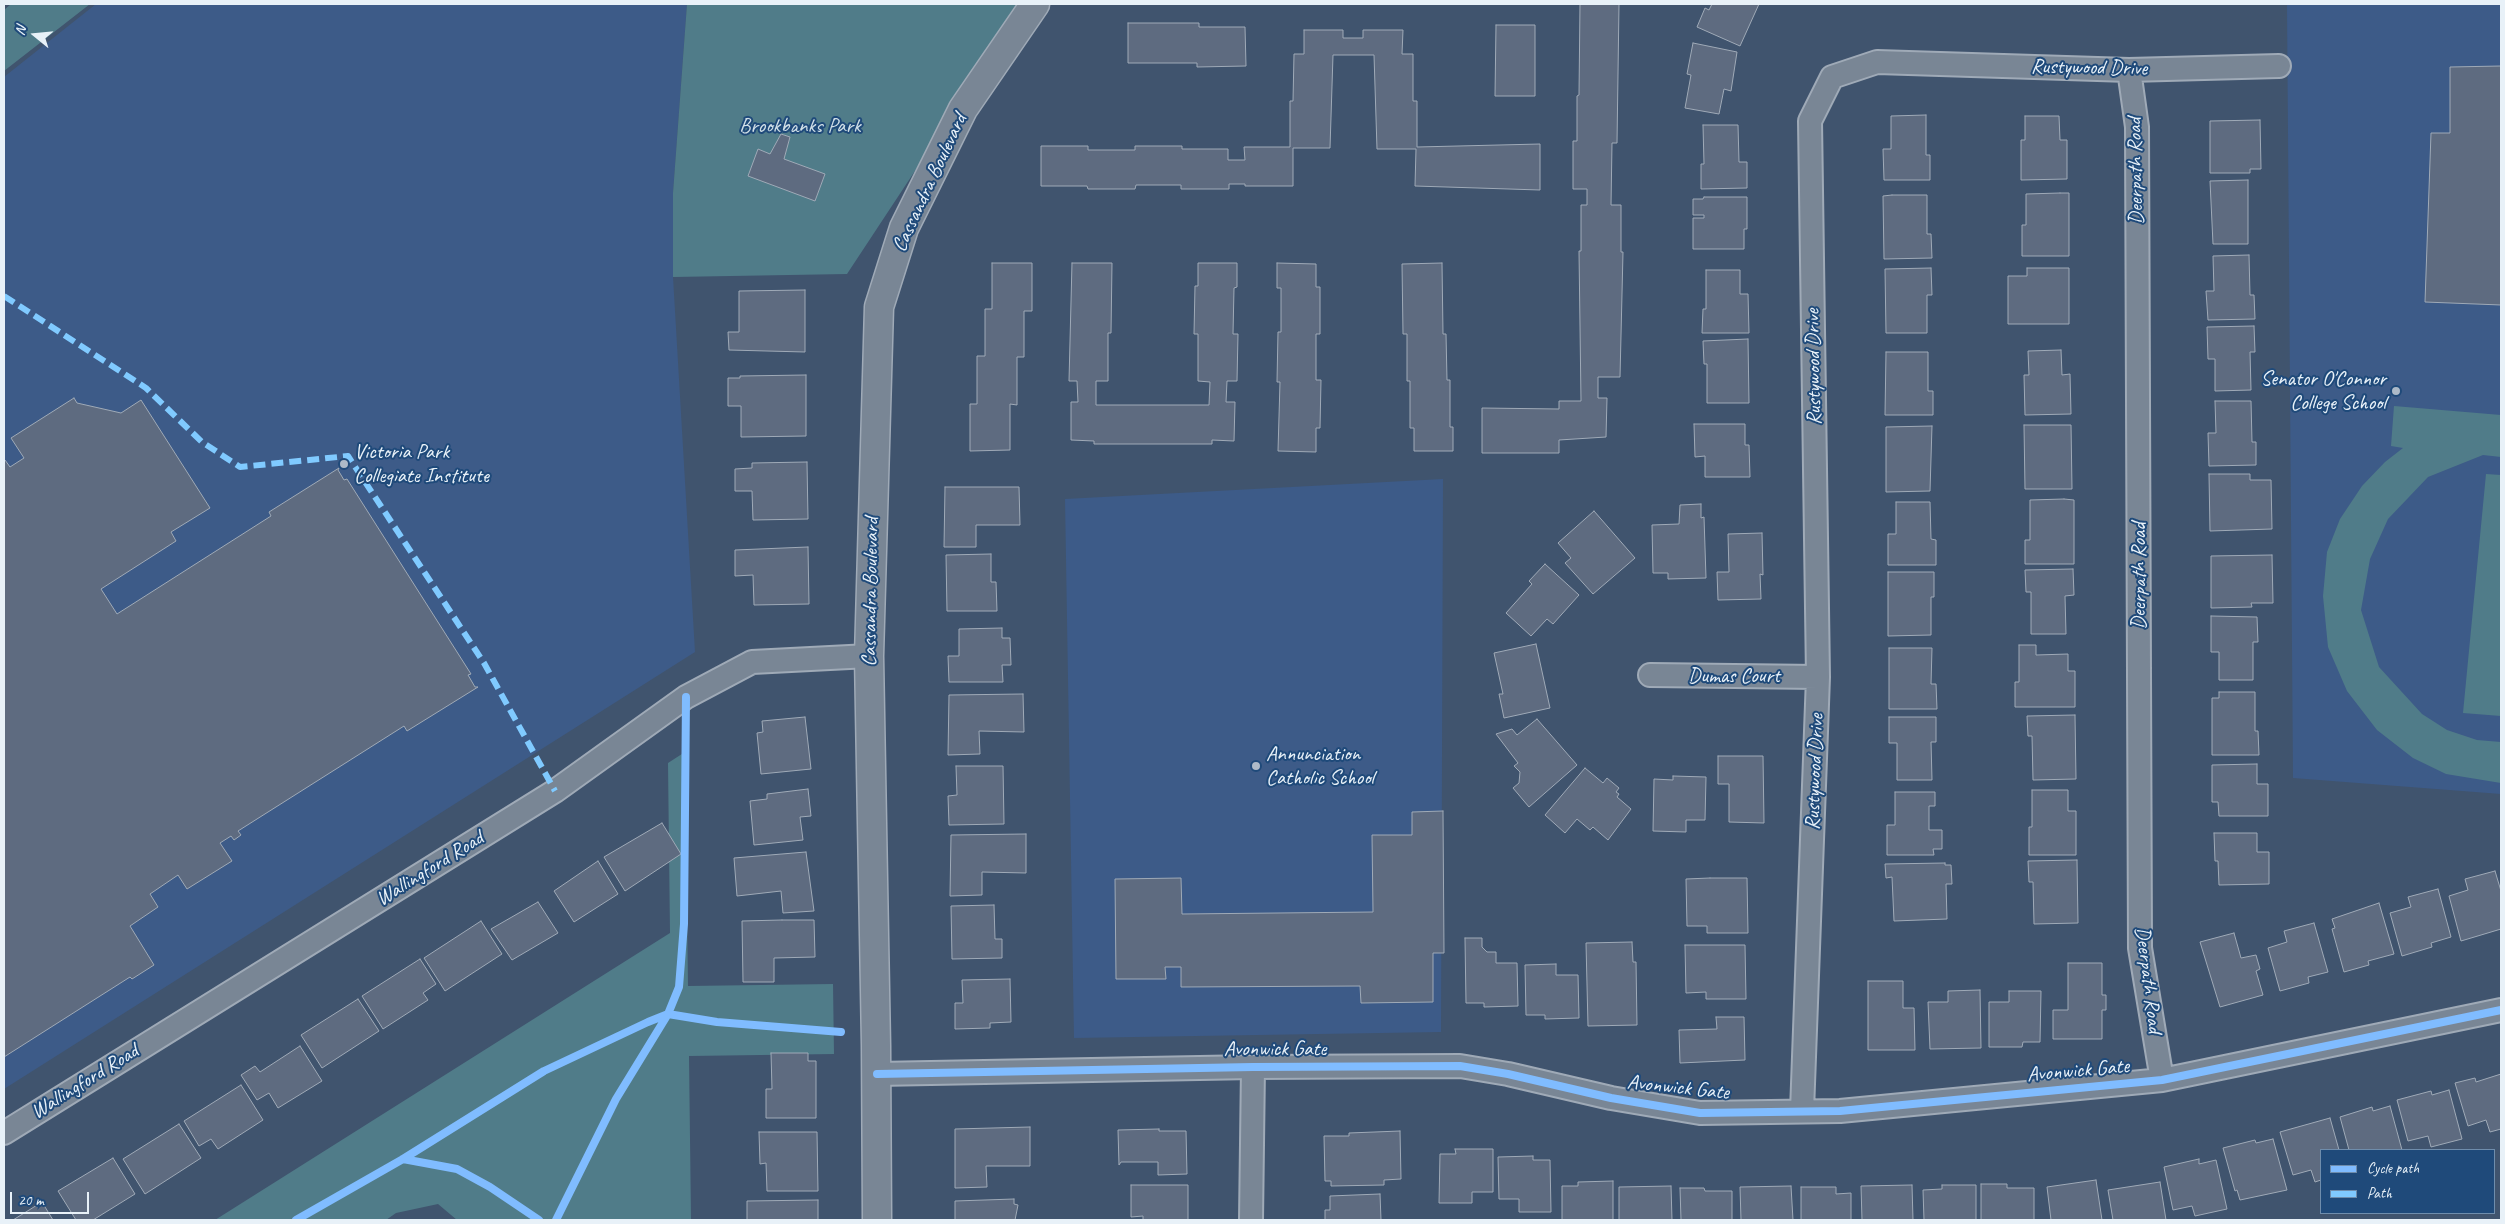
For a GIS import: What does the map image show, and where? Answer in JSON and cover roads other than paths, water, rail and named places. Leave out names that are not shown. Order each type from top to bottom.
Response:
[{"type":"street","name":"Cassandra Boulevard","points":[[877,1220],[877,1074],[869,656],[880,307],[904,228],[963,109],[1035,4]]},
{"type":"street","name":"Rustywood Drive","points":[[1802,1111],[1818,677],[1810,122],[1832,77],[1877,62],[2129,70],[2279,66]]},
{"type":"street","name":"Deerpath Road","points":[[2129,70],[2137,127],[2140,948],[2162,1080]]},
{"type":"street","name":"Wallingford Road","points":[[4,1133],[555,791],[686,697],[752,662],[869,656]]},
{"type":"street","name":"Dumas Court","points":[[1650,675],[1818,677]]},
{"type":"street","name":"Avonwick Gate","points":[[877,1074],[1253,1067],[1460,1066],[1508,1074],[1611,1098],[1700,1113],[1840,1111],[2162,1080],[2501,1010]]},
{"type":"street","points":[[1251,1220],[1253,1067]]},
{"type":"place","name":"Senator O'Connor College School","points":[[2396,391]]},
{"type":"place","name":"Victoria Park Collegiate Institute","points":[[344,464]]},
{"type":"place","name":"Annunciation Catholic School","points":[[1256,766]]},
{"type":"park label","name":"Brookbanks Park","points":[[800,126]]}]
